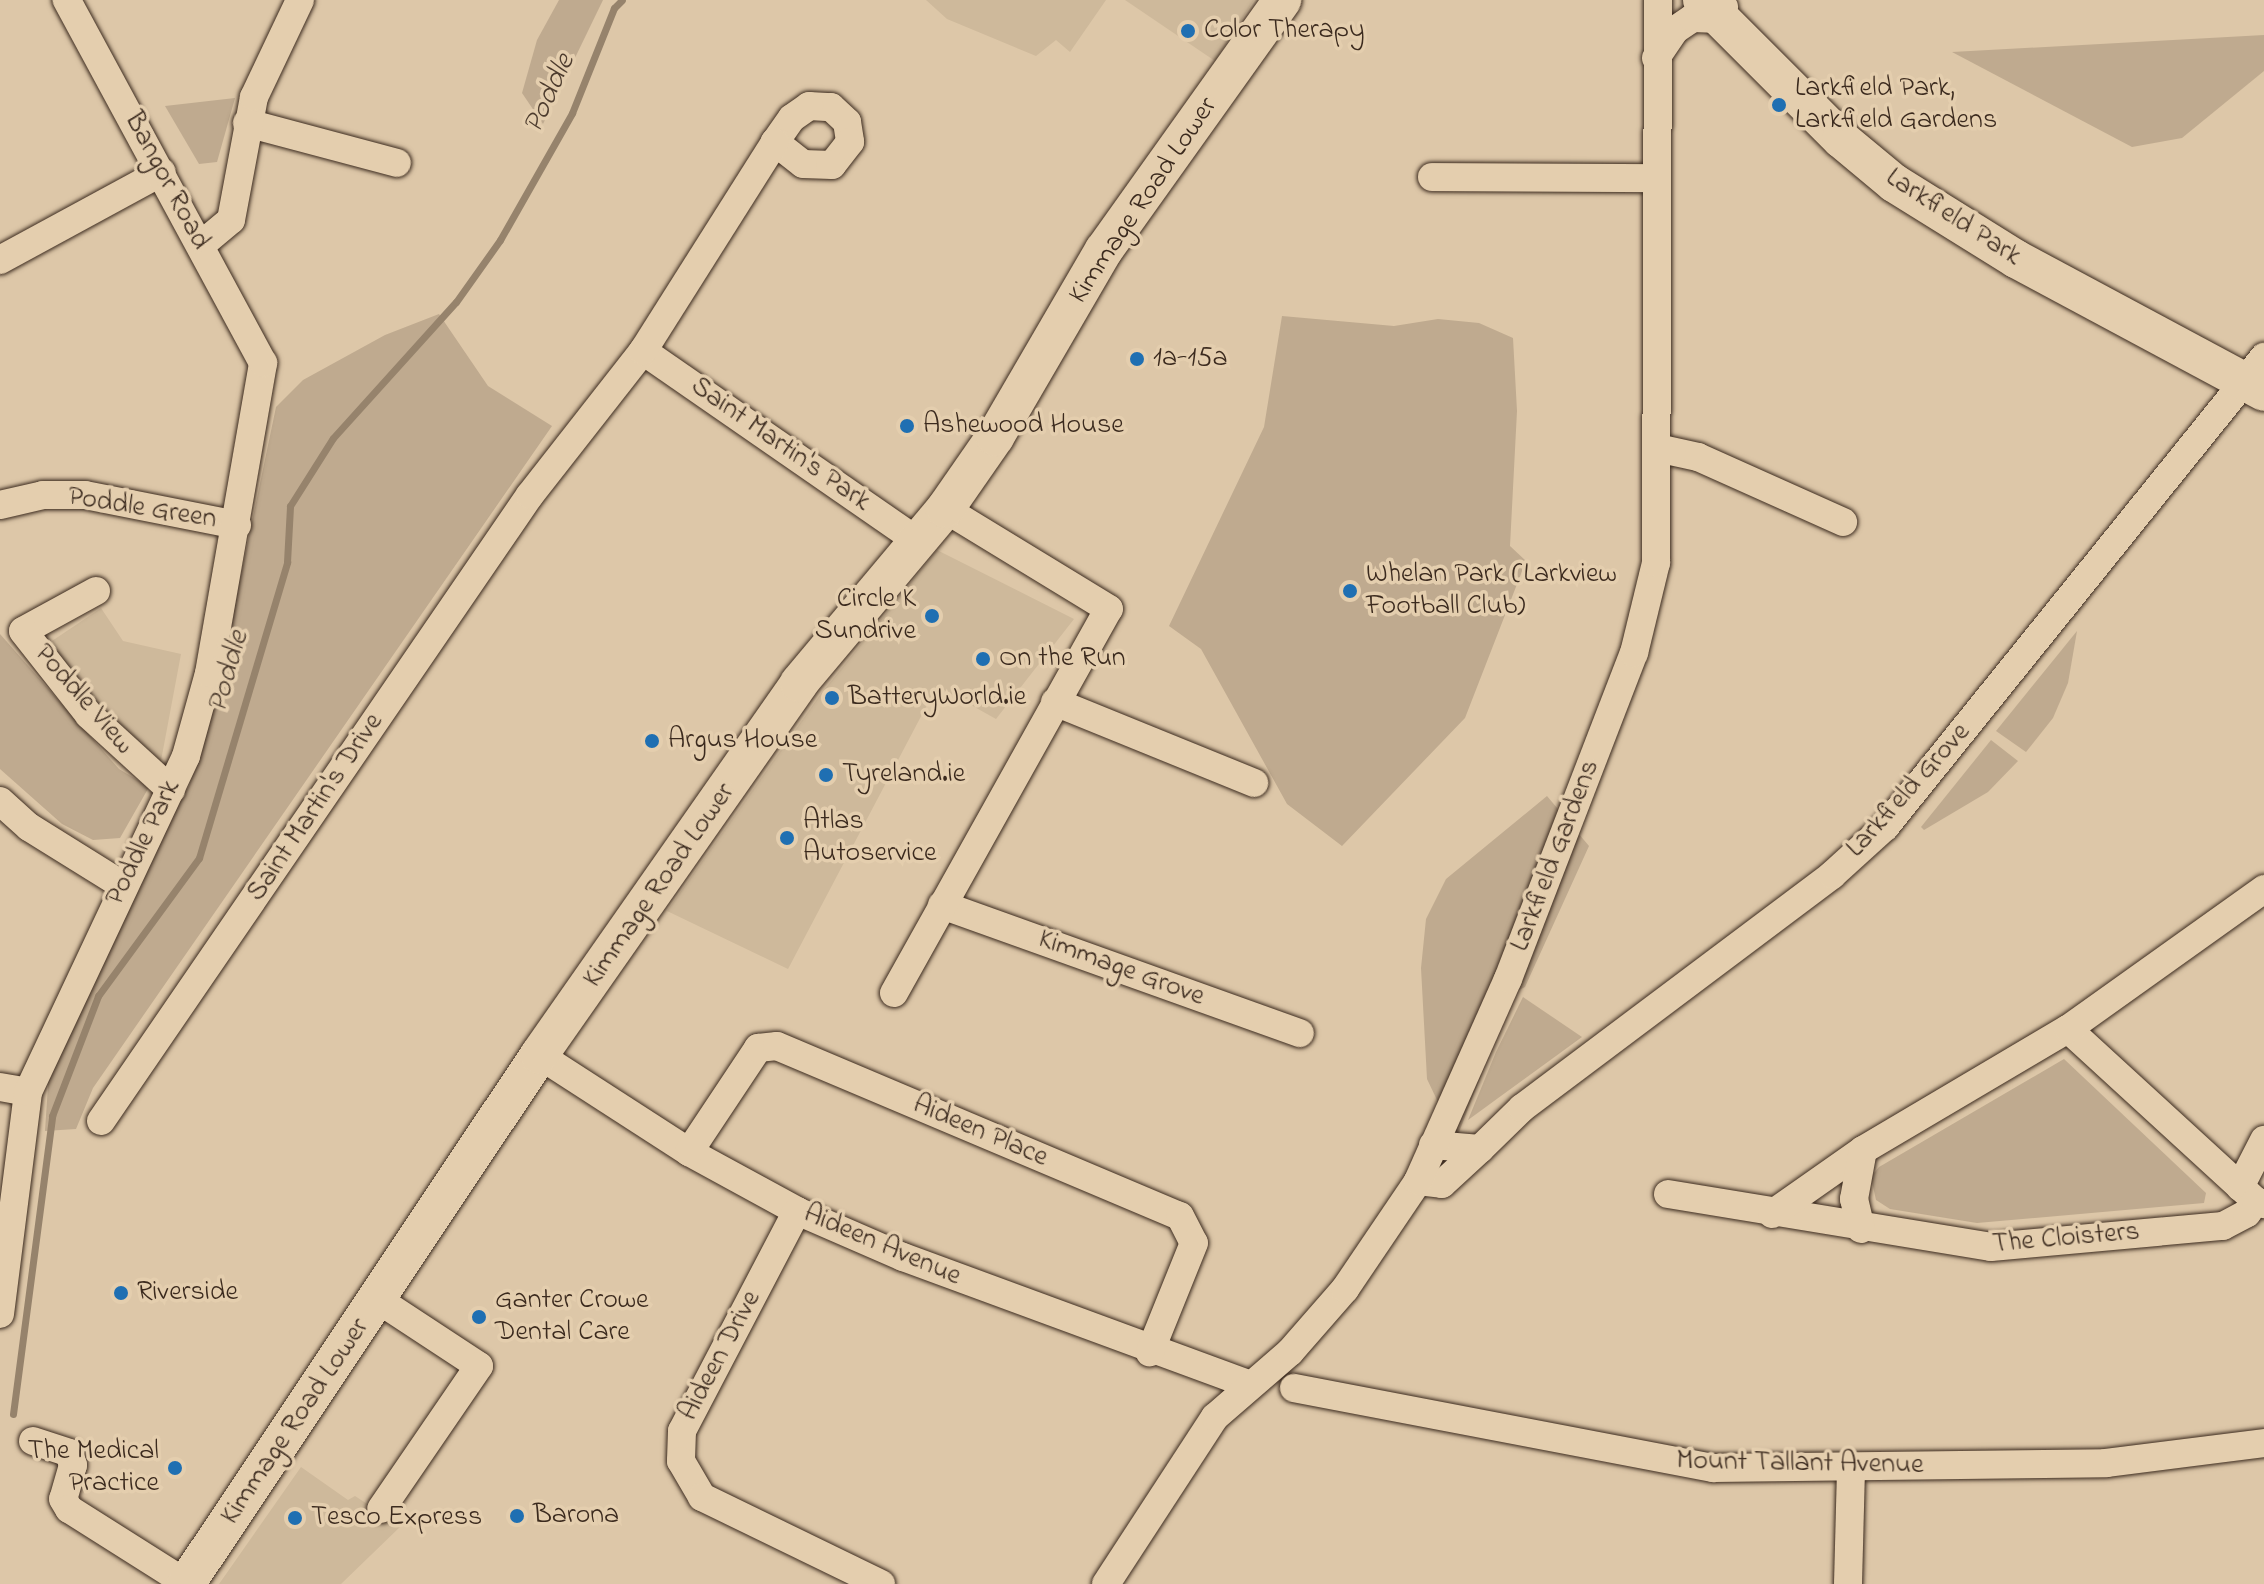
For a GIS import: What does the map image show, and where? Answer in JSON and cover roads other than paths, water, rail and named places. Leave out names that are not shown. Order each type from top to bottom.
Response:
[{"type":"main road","name":"Kimmage Road Lower","points":[[186,1584],[539,1055],[799,683],[945,509],[995,437],[1104,250],[1282,0]]},
{"type":"main road","name":"Larkfield Park","points":[[1716,6],[1841,139],[1906,191],[2016,259],[2258,376]]},
{"type":"street","name":"Bangor Road","points":[[67,0],[263,363]]},
{"type":"street","points":[[201,245],[231,220],[247,123],[258,85],[300,0]]},
{"type":"street","name":"Larkfield Gardens","points":[[1106,1584],[1215,1417],[1290,1352],[1379,1242],[1418,1181],[1510,976],[1634,653],[1656,563],[1658,0]]},
{"type":"street","points":[[1656,59],[1675,30],[1716,6]]},
{"type":"street","points":[[247,123],[397,163]]},
{"type":"street","points":[[643,351],[775,142]]},
{"type":"street","points":[[0,260],[162,172]]},
{"type":"street","points":[[1432,177],[1656,178]]},
{"type":"street","name":"Saint Martin's Drive","points":[[101,1121],[530,495],[643,351]]},
{"type":"street","name":"Saint Martin's Park","points":[[643,351],[917,541]]},
{"type":"street","name":"Poddle Park","points":[[0,1314],[28,1092],[122,885],[171,790],[209,673],[263,363]]},
{"type":"street","name":"Larkfield Grove","points":[[1418,1181],[1442,1184],[1522,1108],[1820,884],[1885,827],[2258,376]]},
{"type":"street","points":[[1657,448],[1698,457],[1843,522]]},
{"type":"street","name":"Poddle Green","points":[[0,505],[43,495],[85,495],[237,525]]},
{"type":"street","points":[[894,993],[1109,609],[945,509]]},
{"type":"street","name":"Poddle View","points":[[96,591],[23,631],[89,715],[171,790]]},
{"type":"street","points":[[1055,702],[1254,783]]},
{"type":"street","points":[[0,801],[29,827],[122,885]]},
{"type":"street","points":[[1772,1214],[1863,1150],[2068,1029],[2264,889]]},
{"type":"street","name":"Kimmage Grove","points":[[942,905],[1300,1033]]},
{"type":"street","points":[[2068,1029],[2254,1197]]},
{"type":"street","name":"Aideen Place","points":[[689,1152],[758,1048],[777,1046],[1180,1216],[1194,1243],[1150,1352]]},
{"type":"street","name":"Aideen Avenue","points":[[539,1055],[689,1152],[797,1211],[903,1257],[1150,1352],[1250,1385]]},
{"type":"street","points":[[0,1087],[28,1092]]},
{"type":"street","name":"The Cloisters","points":[[1668,1194],[1861,1229],[2009,1247],[2223,1226],[2247,1213],[2254,1197],[2264,1140]]},
{"type":"street","points":[[1433,1145],[1480,1149]]},
{"type":"street","points":[[1861,1229],[1854,1199],[1863,1150]]},
{"type":"street","name":"Aideen Drive","points":[[797,1211],[682,1431],[681,1461],[702,1497],[881,1584]]},
{"type":"street","points":[[377,1299],[479,1366],[381,1509]]},
{"type":"street","name":"Mount Tallant Avenue","points":[[1294,1388],[1664,1462],[1713,1468],[2106,1463],[2264,1443]]},
{"type":"street","points":[[33,1441],[69,1453],[73,1465],[63,1499],[69,1509],[186,1584]]},
{"type":"street","points":[[1848,1584],[1851,1468]]},
{"type":"waterway","name":"Poddle","points":[[13,1414],[52,1116],[98,996],[199,858],[287,562],[290,506],[333,438],[456,302],[500,240],[572,113],[614,8],[622,0]]},
{"type":"place","name":"Color Therapy","points":[[1188,31]]},
{"type":"place","name":"Larkfield Park, Larkfield Gardens","points":[[1779,105]]},
{"type":"place","name":"1a-15a","points":[[1137,359]]},
{"type":"place","name":"Ashewood House","points":[[907,426]]},
{"type":"place","name":"Whelan Park (Larkview Football Club)","points":[[1350,591]]},
{"type":"place","name":"Circle K Sundrive","points":[[932,616]]},
{"type":"place","name":"On the Run","points":[[983,659]]},
{"type":"place","name":"BatteryWorld.ie","points":[[832,698]]},
{"type":"place","name":"Argus House","points":[[652,741]]},
{"type":"place","name":"Tyreland.ie","points":[[826,775]]},
{"type":"place","name":"Atlas Autoservice","points":[[787,838]]},
{"type":"place","name":"Riverside","points":[[121,1293]]},
{"type":"place","name":"Ganter Crowe Dental Care","points":[[479,1317]]},
{"type":"place","name":"The Medical Practice","points":[[175,1468]]},
{"type":"place","name":"Barona","points":[[517,1516]]},
{"type":"place","name":"Tesco Express","points":[[295,1518]]}]
